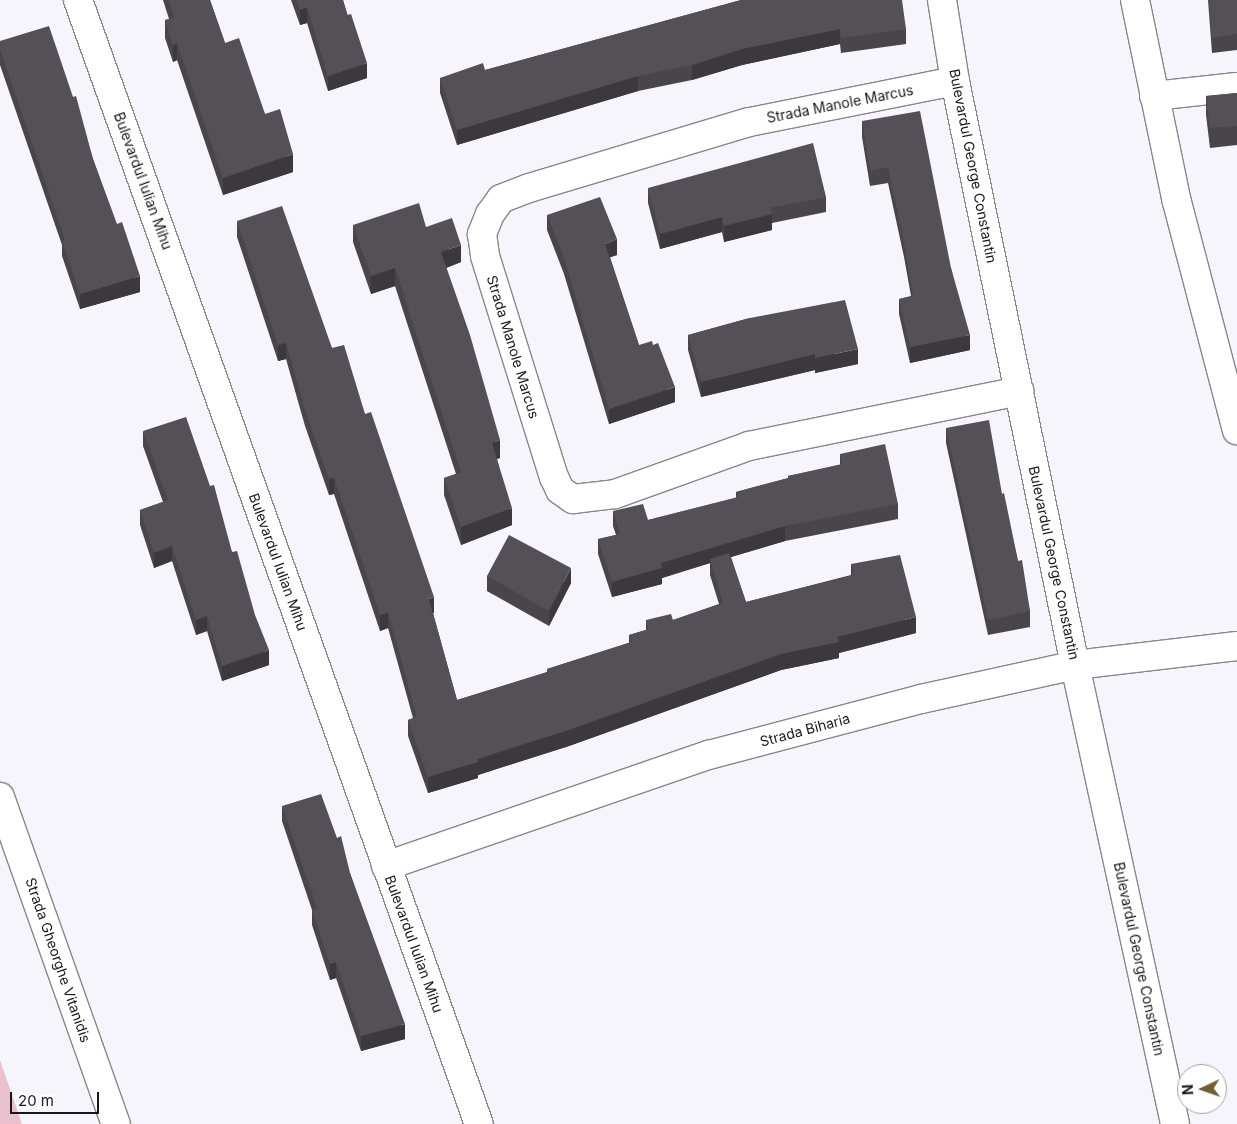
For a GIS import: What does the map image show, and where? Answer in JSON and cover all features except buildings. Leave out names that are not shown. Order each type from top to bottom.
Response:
[{"type":"street","name":"Bulevardul Iulian Mihu","points":[[78,0],[479,1124]]},
{"type":"street","name":"Bulevardul George Constantin","points":[[942,0],[955,81],[1075,666],[1175,1124]]},
{"type":"street","points":[[1135,0],[1182,221],[1237,430]]},
{"type":"street","name":"Strada Manole Marcus","points":[[955,81],[749,122],[529,188],[501,199],[490,214],[482,234],[485,256],[554,477],[560,490],[572,498],[615,494],[749,446],[1019,391]]},
{"type":"street","points":[[1154,96],[1237,87]]},
{"type":"street","name":"Strada Biharia","points":[[386,866],[710,755],[922,698],[1075,666],[1237,646]]},
{"type":"street","name":"Strada Gheorghe Vitanidis","points":[[0,797],[116,1124]]},
{"type":"shaded area","points":[[0,1060],[22,1124],[0,1124]]}]
